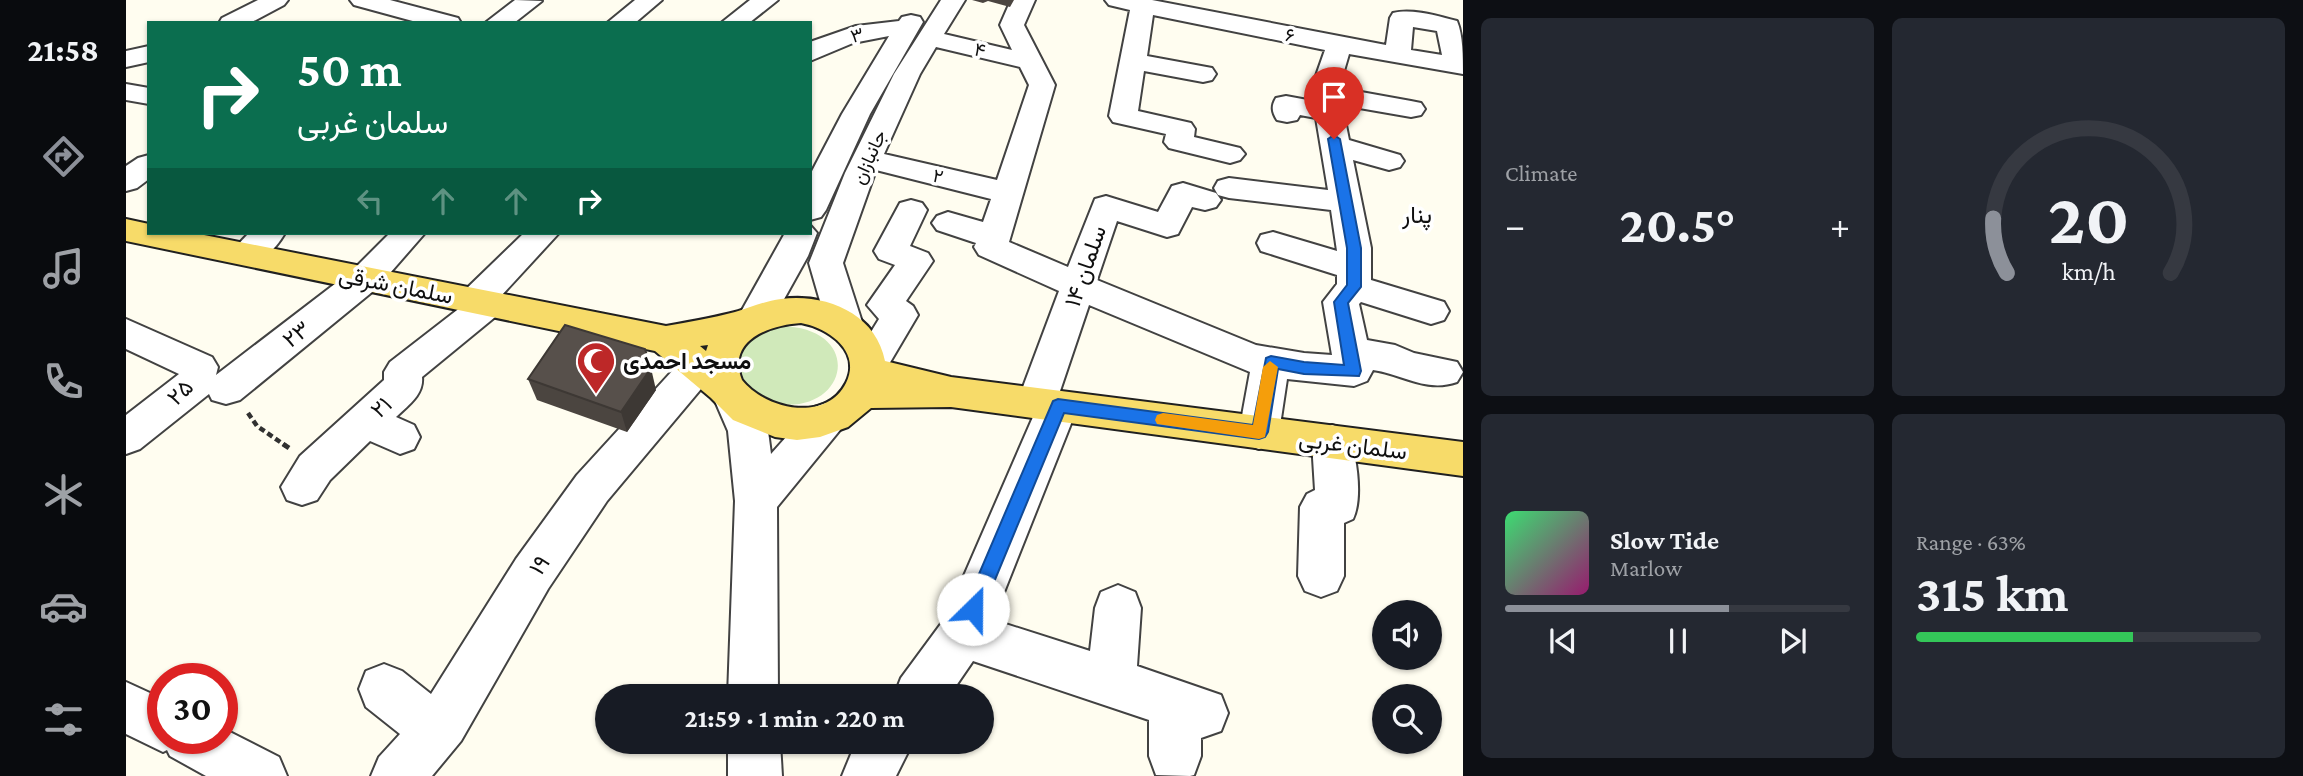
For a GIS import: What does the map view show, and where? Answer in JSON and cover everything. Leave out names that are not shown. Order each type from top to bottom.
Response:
[{"type":"main road","name":"سلمان شرقی","points":[[171,235],[257,243],[366,279],[482,302],[706,374]]},
{"type":"main road","points":[[802,310],[825,315],[845,325],[862,344],[866,377],[846,408],[826,419],[802,424],[776,423],[753,414],[706,374],[720,369],[723,352],[732,336],[751,321],[777,312],[802,310]]},
{"type":"main road","points":[[706,374],[751,321]]},
{"type":"main road","name":"سلمان غربی","points":[[866,377],[951,392],[1463,459]]},
{"type":"street","points":[[235,21],[276,0]]},
{"type":"street","points":[[362,0],[421,12],[444,21]]},
{"type":"street","points":[[622,21],[650,0]]},
{"type":"street","name":"جانبازان","points":[[845,325],[826,262],[867,159],[907,74],[925,0]]},
{"type":"street","name":"جانبازان","points":[[812,201],[824,147],[880,69],[953,0]]},
{"type":"street","points":[[1023,0],[1012,25],[1042,85],[991,247],[1175,328],[1251,358],[1304,368],[1352,361],[1395,359],[1404,366],[1444,372]]},
{"type":"street","name":"۶","points":[[1117,0],[1263,17],[1339,45],[1460,66]]},
{"type":"street","points":[[500,21],[530,1]]},
{"type":"street","points":[[735,21],[757,1]]},
{"type":"street","points":[[1143,5],[1123,116],[1181,129],[1179,142],[1230,154]]},
{"type":"street","points":[[1398,55],[1402,18],[1448,26],[1460,66]]},
{"type":"street","name":"۳","points":[[812,51],[830,43],[884,28],[918,34]]},
{"type":"street","name":"۴","points":[[918,34],[1031,62]]},
{"type":"street","points":[[1339,45],[1330,116],[1354,248],[1354,277],[1341,302],[1352,361]]},
{"type":"street","points":[[126,59],[147,54]]},
{"type":"street","points":[[1133,61],[1203,74]]},
{"type":"street","points":[[1273,79],[1330,116],[1389,161]]},
{"type":"street","points":[[126,92],[147,96]]},
{"type":"street","points":[[1289,126],[1291,131],[1330,116],[1411,109]]},
{"type":"street","name":"۲","points":[[867,159],[1008,193]]},
{"type":"street","points":[[126,181],[147,165]]},
{"type":"street","name":"سلمان ۱۴","points":[[928,684],[963,634],[1047,404],[1079,284],[1106,206],[1167,226],[1183,193],[1277,195],[1282,185],[1345,202]]},
{"type":"street","points":[[866,377],[900,315],[885,306],[916,261],[891,251],[911,210]]},
{"type":"street","points":[[948,223],[994,237]]},
{"type":"street","name":"۲۳","points":[[226,389],[366,279],[407,235]]},
{"type":"street","points":[[482,302],[541,235]]},
{"type":"street","points":[[751,321],[791,256],[800,235]]},
{"type":"street","points":[[1273,243],[1431,311]]},
{"type":"street","name":"۲۱","points":[[309,478],[383,429],[404,385],[403,372],[482,302]]},
{"type":"street","name":"۲۵","points":[[126,334],[199,367],[196,383],[126,438]]},
{"type":"street","points":[[1259,432],[1271,362]]},
{"type":"street","points":[[706,374],[748,431],[756,501],[753,684]]},
{"type":"street","name":"۱۹","points":[[398,776],[437,731],[532,573],[592,488],[706,374]]},
{"type":"street","points":[[756,501],[826,419]]},
{"type":"street","points":[[1321,576],[1322,507],[1338,506],[1332,442]]},
{"type":"street","points":[[1111,682],[1118,608]]},
{"type":"street","points":[[963,634],[1189,708],[1175,756]]},
{"type":"street","points":[[384,689],[437,731]]},
{"type":"street","points":[[126,707],[147,718]]},
{"type":"street","points":[[218,754],[260,776]]},
{"type":"street","points":[[754,754],[755,776]]},
{"type":"path","points":[[226,389],[257,426],[309,478]]},
{"type":"green space","points":[[781,326],[808,330],[826,340],[836,354],[838,369],[832,384],[820,396],[802,403],[767,402],[752,395],[736,373],[741,353],[749,340],[761,332]]},
{"type":"building","points":[[565,325],[645,349],[651,368],[621,412],[528,379]]},
{"type":"slow traffic","points":[[1163,420],[1259,432],[1270,367]]},
{"type":"place","name":"مسجد احمدی","points":[[596,395]]},
{"type":"district","name":"پنار","points":[[1417,214]]},
{"type":"route","points":[[973,609],[1058,406],[1259,432],[1271,362],[1304,368],[1353,371],[1341,302],[1354,287],[1354,248],[1334,139]]}]
